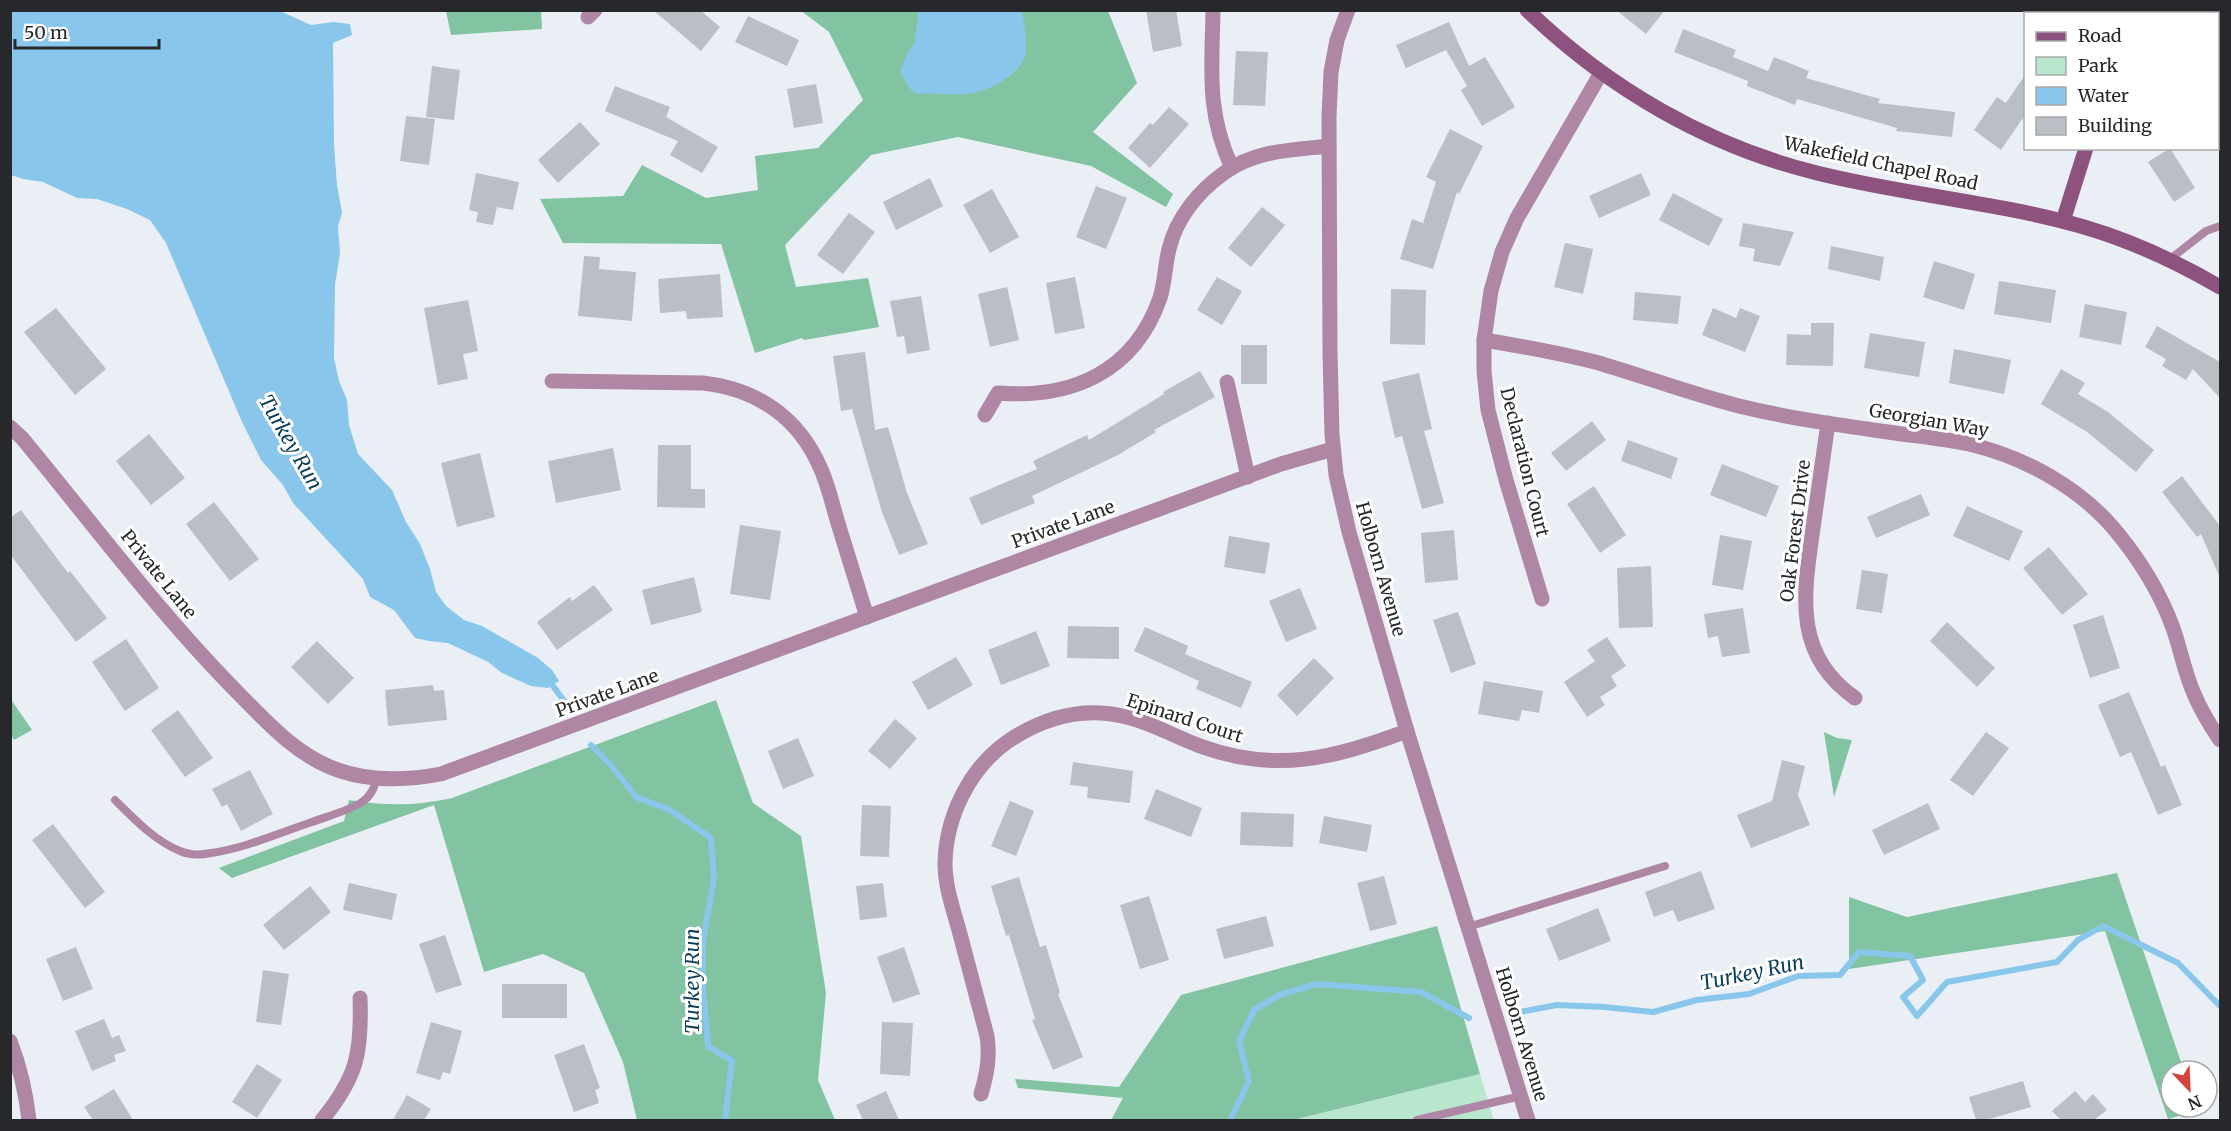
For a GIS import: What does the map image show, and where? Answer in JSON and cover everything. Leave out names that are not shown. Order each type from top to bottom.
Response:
[{"type":"main road","name":"Wakefield Chapel Road","points":[[1527,10],[1543,26],[1601,73],[1670,116],[1717,139],[1767,158],[1817,173],[2063,221],[2138,245],[2220,287]]},
{"type":"main road","points":[[2063,221],[2085,150]]},
{"type":"street","points":[[1213,10],[1211,84],[1214,117],[1220,141],[1232,168]]},
{"type":"street","name":"Holborn Avenue","points":[[1348,10],[1337,40],[1331,72],[1329,146],[1330,353],[1336,475],[1349,532],[1407,731],[1528,1120]]},
{"type":"street","points":[[2158,10],[2164,12]]},
{"type":"street","name":"Declaration Court","points":[[1542,599],[1506,480],[1488,410],[1484,340],[1491,291],[1502,252],[1517,218],[1601,73]]},
{"type":"street","points":[[985,415],[998,393],[1023,395],[1054,392],[1087,381],[1122,359],[1138,342],[1152,319],[1161,295],[1170,248],[1178,226],[1189,206],[1205,188],[1232,168],[1251,158],[1275,152],[1329,146]]},
{"type":"street","name":"Georgian Way","points":[[1484,340],[1540,349],[1597,363],[1740,406],[1828,423],[1966,443],[1993,450],[2035,468],[2089,504],[2114,529],[2134,554],[2160,595],[2174,628],[2193,691],[2208,722],[2220,740]]},
{"type":"street","points":[[552,381],[703,383],[727,386],[752,395],[773,408],[792,424],[809,446],[821,469],[867,617]]},
{"type":"street","points":[[1227,382],[1248,477]]},
{"type":"street","name":"Oak Forest Drive","points":[[1828,423],[1807,575],[1805,611],[1809,636],[1817,657],[1830,677],[1855,698]]},
{"type":"street","name":"Private Lane","points":[[10,427],[22,438],[188,640],[286,741],[331,768],[377,779],[413,779],[441,774],[1248,477],[1333,449]]},
{"type":"street","name":"Epinard Court","points":[[981,1095],[988,1073],[990,1052],[948,890],[945,864],[952,820],[966,788],[981,767],[1001,747],[1022,732],[1048,720],[1075,714],[1100,713],[1143,721],[1212,750],[1239,757],[1272,761],[1307,760],[1340,754],[1407,731]]},
{"type":"street","points":[[322,1120],[339,1100],[351,1078],[358,1056],[361,1030],[360,998]]},
{"type":"street","points":[[10,1041],[19,1066],[29,1120]]},
{"type":"lane","points":[[2169,260],[2206,231],[2220,226]]},
{"type":"lane","points":[[116,800],[139,824],[166,844],[180,851],[194,854],[210,853],[243,846],[347,809],[364,801],[372,793],[377,779]]},
{"type":"lane","points":[[1468,927],[1665,866]]},
{"type":"lane","points":[[1417,1120],[1521,1096]]},
{"type":"green space","points":[[800,10],[1108,11],[1137,83],[1093,132],[1173,194],[1166,207],[1091,166],[958,137],[871,155],[785,245],[796,287],[868,278],[879,327],[804,340],[802,338],[755,353],[721,244],[563,243],[540,199],[623,196],[642,165],[706,198],[758,190],[755,156],[818,148],[863,100],[829,32]]},
{"type":"green space","points":[[446,11],[541,11],[542,29],[451,35]]},
{"type":"green space","points":[[10,698],[32,730],[14,740],[11,735]]},
{"type":"green space","points":[[716,700],[753,803],[801,836],[826,993],[818,1080],[835,1120],[637,1120],[623,1062],[584,973],[543,954],[484,972],[434,805],[232,878],[219,868],[344,821],[349,800],[400,804],[426,803],[452,798]]},
{"type":"green space","points":[[1824,732],[1837,738],[1852,740],[1834,797]]},
{"type":"green space","points":[[2117,873],[2180,1059],[2159,1059],[2159,1092],[2105,931],[1849,969],[1849,897],[1907,917]]},
{"type":"green space","points":[[1437,926],[1480,1074],[1293,1120],[1111,1120],[1123,1098],[1018,1088],[1015,1079],[1119,1087],[1181,995]]},
{"type":"green space","points":[[1480,1074],[1494,1120],[1293,1120]]},
{"type":"water","points":[[919,10],[1022,11],[1026,41],[1025,57],[1010,76],[980,91],[959,95],[917,94],[909,88],[900,71],[914,44]]},
{"type":"water","points":[[11,11],[280,11],[311,25],[333,22],[350,24],[352,35],[333,43],[334,145],[342,213],[338,226],[340,253],[335,285],[334,358],[339,381],[347,400],[349,425],[358,454],[392,490],[406,522],[420,544],[436,592],[446,606],[464,620],[482,626],[538,658],[552,670],[559,681],[548,688],[531,686],[502,673],[488,662],[448,643],[415,638],[394,610],[370,597],[363,579],[293,503],[283,485],[261,460],[242,422],[166,243],[150,220],[97,199],[77,198],[43,182],[11,175]]},
{"type":"building","points":[[653,10],[700,10],[720,27],[701,51]]},
{"type":"building","points":[[1146,10],[1176,10],[1182,46],[1153,52]]},
{"type":"building","points":[[1616,10],[1665,10],[1646,34]]},
{"type":"building","points":[[748,16],[799,40],[787,66],[735,42]]},
{"type":"building","points":[[1449,22],[1469,66],[1485,57],[1515,107],[1482,126],[1461,90],[1467,86],[1446,50],[1406,68],[1396,45]]},
{"type":"building","points":[[1683,29],[1736,50],[1733,57],[1768,71],[1774,57],[1809,71],[1806,78],[1880,99],[1878,103],[1955,112],[1952,137],[1896,131],[1897,128],[1797,99],[1795,105],[1747,86],[1748,81],[1674,52]]},
{"type":"building","points":[[1236,51],[1268,52],[1265,106],[1233,105]]},
{"type":"building","points":[[432,66],[460,70],[454,120],[426,117]]},
{"type":"building","points":[[2024,76],[2024,116],[2001,150],[1974,130],[1997,97],[2006,103]]},
{"type":"building","points":[[816,84],[823,123],[794,128],[787,89]]},
{"type":"building","points":[[615,86],[670,107],[666,117],[718,147],[702,173],[670,155],[678,141],[605,111]]},
{"type":"building","points":[[1169,107],[1189,124],[1150,168],[1128,148],[1150,123],[1153,125]]},
{"type":"building","points":[[406,116],[435,119],[429,165],[400,161]]},
{"type":"building","points":[[580,122],[600,144],[558,183],[538,160]]},
{"type":"building","points":[[1450,129],[1483,146],[1459,194],[1457,192],[1433,269],[1400,259],[1412,219],[1423,223],[1436,182],[1426,177]]},
{"type":"building","points":[[2167,150],[2171,150],[2195,188],[2174,202],[2148,162]]},
{"type":"building","points":[[476,173],[519,182],[513,210],[497,207],[493,225],[476,222],[478,212],[469,210]]},
{"type":"building","points":[[1641,173],[1651,195],[1599,218],[1589,196]]},
{"type":"building","points":[[930,178],[943,206],[896,230],[883,202]]},
{"type":"building","points":[[1096,186],[1127,198],[1106,249],[1076,237]]},
{"type":"building","points":[[992,189],[1019,237],[990,253],[963,205]]},
{"type":"building","points":[[1673,193],[1723,219],[1709,246],[1659,220]]},
{"type":"building","points":[[1262,207],[1285,225],[1251,267],[1228,248]]},
{"type":"building","points":[[849,213],[875,232],[843,274],[817,255]]},
{"type":"building","points":[[1743,223],[1794,232],[1780,266],[1753,261],[1755,249],[1739,246]]},
{"type":"building","points":[[1565,243],[1593,249],[1583,294],[1554,287]]},
{"type":"building","points":[[1831,246],[1884,257],[1880,281],[1828,269]]},
{"type":"building","points":[[584,256],[600,257],[599,269],[636,272],[632,321],[578,316]]},
{"type":"building","points":[[1934,261],[1975,274],[1964,310],[1923,297]]},
{"type":"building","points":[[720,274],[723,317],[687,319],[686,311],[660,313],[658,279]]},
{"type":"building","points":[[1075,277],[1085,328],[1055,334],[1046,283]]},
{"type":"building","points":[[1217,277],[1242,291],[1222,325],[1197,310]]},
{"type":"building","points":[[1999,281],[2056,290],[2051,323],[1994,314]]},
{"type":"building","points":[[1007,287],[1019,340],[990,347],[978,294]]},
{"type":"building","points":[[1391,289],[1426,290],[1425,345],[1390,344]]},
{"type":"building","points":[[1635,292],[1681,296],[1678,324],[1633,320]]},
{"type":"building","points":[[921,296],[930,350],[907,354],[904,336],[897,337],[890,301]]},
{"type":"building","points":[[468,300],[478,351],[463,354],[468,379],[438,385],[424,308]]},
{"type":"building","points":[[2085,304],[2127,312],[2121,345],[2079,337]]},
{"type":"building","points":[[56,308],[106,369],[75,395],[24,332]]},
{"type":"building","points":[[1713,308],[1736,318],[1740,308],[1760,316],[1745,352],[1702,335]]},
{"type":"building","points":[[1811,323],[1834,323],[1833,366],[1786,365],[1787,334],[1811,335]]},
{"type":"building","points":[[2157,326],[2220,362],[2220,398],[2193,369],[2186,380],[2162,366],[2166,359],[2145,347]]},
{"type":"building","points":[[1870,333],[1925,342],[1919,377],[1864,368]]},
{"type":"building","points":[[1241,345],[1267,345],[1267,384],[1241,384]]},
{"type":"building","points":[[1954,349],[2011,360],[2004,394],[1949,383]]},
{"type":"building","points":[[865,352],[875,430],[888,427],[907,493],[928,544],[899,555],[882,512],[852,409],[841,411],[833,356]]},
{"type":"building","points":[[2061,369],[2085,383],[2078,394],[2108,412],[2154,450],[2136,472],[2087,432],[2041,404]]},
{"type":"building","points":[[1200,371],[1215,397],[1154,430],[1156,432],[1118,455],[1032,496],[1035,503],[981,525],[969,498],[1037,469],[1033,461],[1087,435],[1089,440]]},
{"type":"building","points":[[1419,373],[1432,429],[1424,431],[1444,503],[1422,509],[1402,436],[1395,438],[1382,382]]},
{"type":"building","points":[[1592,421],[1606,440],[1566,471],[1551,453]]},
{"type":"building","points":[[149,434],[185,478],[151,505],[116,461]]},
{"type":"building","points":[[1628,440],[1678,458],[1671,479],[1621,461]]},
{"type":"building","points":[[658,445],[691,445],[691,489],[705,489],[705,508],[657,507]]},
{"type":"building","points":[[613,448],[621,490],[556,503],[548,461]]},
{"type":"building","points":[[480,453],[495,517],[457,527],[441,463]]},
{"type":"building","points":[[1722,464],[1779,486],[1766,517],[1710,495]]},
{"type":"building","points":[[2182,476],[2220,526],[2220,578],[2201,534],[2197,537],[2162,492]]},
{"type":"building","points":[[1594,486],[1626,535],[1600,553],[1567,504]]},
{"type":"building","points":[[1921,494],[1930,515],[1876,538],[1867,517]]},
{"type":"building","points":[[214,502],[259,559],[230,581],[186,524]]},
{"type":"building","points":[[1967,506],[2023,531],[2009,561],[1953,536]]},
{"type":"building","points":[[21,510],[68,573],[70,571],[107,618],[76,642],[10,554],[10,518]]},
{"type":"building","points":[[740,525],[781,531],[770,600],[730,594]]},
{"type":"building","points":[[1454,530],[1458,580],[1425,583],[1421,533]]},
{"type":"building","points":[[1720,535],[1752,541],[1743,590],[1712,585]]},
{"type":"building","points":[[1229,536],[1270,543],[1265,574],[1224,567]]},
{"type":"building","points":[[2049,547],[2088,594],[2062,615],[2023,568]]},
{"type":"building","points":[[1651,566],[1653,627],[1619,628],[1617,568]]},
{"type":"building","points":[[1862,570],[1888,574],[1882,613],[1856,609]]},
{"type":"building","points":[[694,577],[702,612],[651,625],[642,590]]},
{"type":"building","points":[[594,585],[613,610],[557,650],[537,622],[570,597],[572,601]]},
{"type":"building","points":[[1300,588],[1317,629],[1286,642],[1269,601]]},
{"type":"building","points":[[1743,608],[1750,653],[1722,657],[1718,636],[1708,638],[1704,614]]},
{"type":"building","points":[[1458,612],[1476,664],[1451,673],[1433,620]]},
{"type":"building","points":[[2103,615],[2120,668],[2090,678],[2073,625]]},
{"type":"building","points":[[1947,622],[1995,668],[1977,687],[1930,641]]},
{"type":"building","points":[[1068,626],[1119,627],[1119,659],[1067,658]]},
{"type":"building","points":[[1145,627],[1188,646],[1185,654],[1252,682],[1241,708],[1196,689],[1199,681],[1134,651]]},
{"type":"building","points":[[1036,631],[1050,666],[1001,685],[988,650]]},
{"type":"building","points":[[1607,637],[1626,666],[1611,676],[1617,686],[1600,697],[1605,705],[1587,717],[1564,682],[1595,661],[1587,650]]},
{"type":"building","points":[[126,639],[159,688],[125,711],[92,662]]},
{"type":"building","points":[[317,641],[354,678],[328,704],[291,667]]},
{"type":"building","points":[[956,657],[973,685],[928,710],[912,682]]},
{"type":"building","points":[[1314,658],[1334,678],[1297,716],[1277,695]]},
{"type":"building","points":[[1484,681],[1543,691],[1539,713],[1522,710],[1519,721],[1478,714]]},
{"type":"building","points":[[433,685],[434,691],[444,690],[447,720],[388,726],[385,690]]},
{"type":"building","points":[[2129,692],[2161,767],[2165,765],[2182,805],[2158,815],[2131,752],[2120,757],[2098,705]]},
{"type":"building","points":[[178,710],[213,758],[185,777],[151,730]]},
{"type":"building","points":[[895,719],[917,738],[890,769],[868,751]]},
{"type":"building","points":[[1986,732],[2009,748],[1973,796],[1950,780]]},
{"type":"building","points":[[798,738],[814,776],[783,789],[768,751]]},
{"type":"building","points":[[1782,760],[1805,766],[1798,795],[1810,825],[1751,848],[1737,815],[1772,801]]},
{"type":"building","points":[[1073,762],[1133,771],[1130,803],[1087,798],[1088,787],[1070,785]]},
{"type":"building","points":[[250,770],[273,814],[241,831],[227,804],[222,807],[212,789]]},
{"type":"building","points":[[1156,789],[1202,808],[1191,837],[1144,819]]},
{"type":"building","points":[[1010,801],[1034,811],[1016,856],[991,846]]},
{"type":"building","points":[[1928,803],[1940,829],[1884,855],[1872,830]]},
{"type":"building","points":[[862,805],[891,806],[889,857],[860,856]]},
{"type":"building","points":[[1241,812],[1294,814],[1293,847],[1240,845]]},
{"type":"building","points":[[1324,816],[1372,825],[1367,852],[1319,843]]},
{"type":"building","points":[[53,824],[105,892],[85,908],[32,840]]},
{"type":"building","points":[[1701,871],[1715,909],[1678,922],[1673,910],[1654,917],[1645,892]]},
{"type":"building","points":[[1384,876],[1397,924],[1370,931],[1357,883]]},
{"type":"building","points":[[1019,877],[1040,947],[1046,945],[1060,993],[1058,994],[1083,1057],[1053,1070],[1032,1020],[1035,1019],[991,886]]},
{"type":"building","points":[[349,883],[397,894],[392,920],[343,910]]},
{"type":"building","points":[[883,883],[887,917],[860,920],[856,886]]},
{"type":"building","points":[[310,886],[331,912],[284,950],[263,925]]},
{"type":"building","points":[[1149,896],[1169,960],[1140,969],[1120,905]]},
{"type":"building","points":[[1598,908],[1611,941],[1559,961],[1546,929]]},
{"type":"building","points":[[1266,916],[1274,946],[1224,959],[1216,929]]},
{"type":"building","points":[[445,935],[462,985],[436,993],[419,944]]},
{"type":"building","points":[[76,947],[93,989],[63,1001],[46,959]]},
{"type":"building","points":[[904,947],[920,994],[893,1003],[877,957]]},
{"type":"building","points":[[263,970],[289,974],[281,1025],[256,1022]]},
{"type":"building","points":[[502,984],[567,984],[567,1018],[502,1018]]},
{"type":"building","points":[[104,1019],[112,1038],[119,1035],[126,1051],[114,1055],[116,1061],[92,1071],[75,1031]]},
{"type":"building","points":[[431,1022],[462,1031],[450,1074],[443,1072],[440,1080],[416,1073]]},
{"type":"building","points":[[882,1022],[913,1023],[910,1076],[880,1074]]},
{"type":"building","points":[[584,1044],[600,1088],[595,1090],[599,1103],[574,1112],[554,1055]]},
{"type":"building","points":[[257,1064],[282,1080],[257,1118],[232,1102]]},
{"type":"building","points":[[2023,1081],[2031,1107],[1986,1120],[1976,1120],[1969,1097]]},
{"type":"building","points":[[114,1089],[133,1120],[93,1120],[84,1107]]},
{"type":"building","points":[[886,1091],[899,1120],[863,1120],[856,1105]]},
{"type":"building","points":[[2075,1091],[2085,1102],[2093,1094],[2107,1110],[2094,1120],[2061,1120],[2052,1111]]},
{"type":"building","points":[[407,1095],[431,1109],[424,1120],[393,1120]]},
{"type":"waterway","name":"Turkey Run","points":[[548,679],[567,705]]},
{"type":"waterway","name":"Turkey Run","points":[[591,745],[611,765],[636,797],[670,810],[711,838],[714,879],[703,940],[703,987],[708,1046],[732,1061],[725,1120]]},
{"type":"waterway","name":"Turkey Run","points":[[1515,1013],[1557,1005],[1653,1012],[1697,1000],[1749,994],[1798,976],[1840,975],[1859,952],[1910,956],[1923,980],[1903,997],[1917,1016],[1947,982],[2057,962],[2078,940],[2103,926],[2178,963],[2220,1006]]},
{"type":"waterway","name":"Turkey Run","points":[[1230,1120],[1249,1081],[1239,1041],[1254,1010],[1279,995],[1317,984],[1421,992],[1469,1018]]}]
